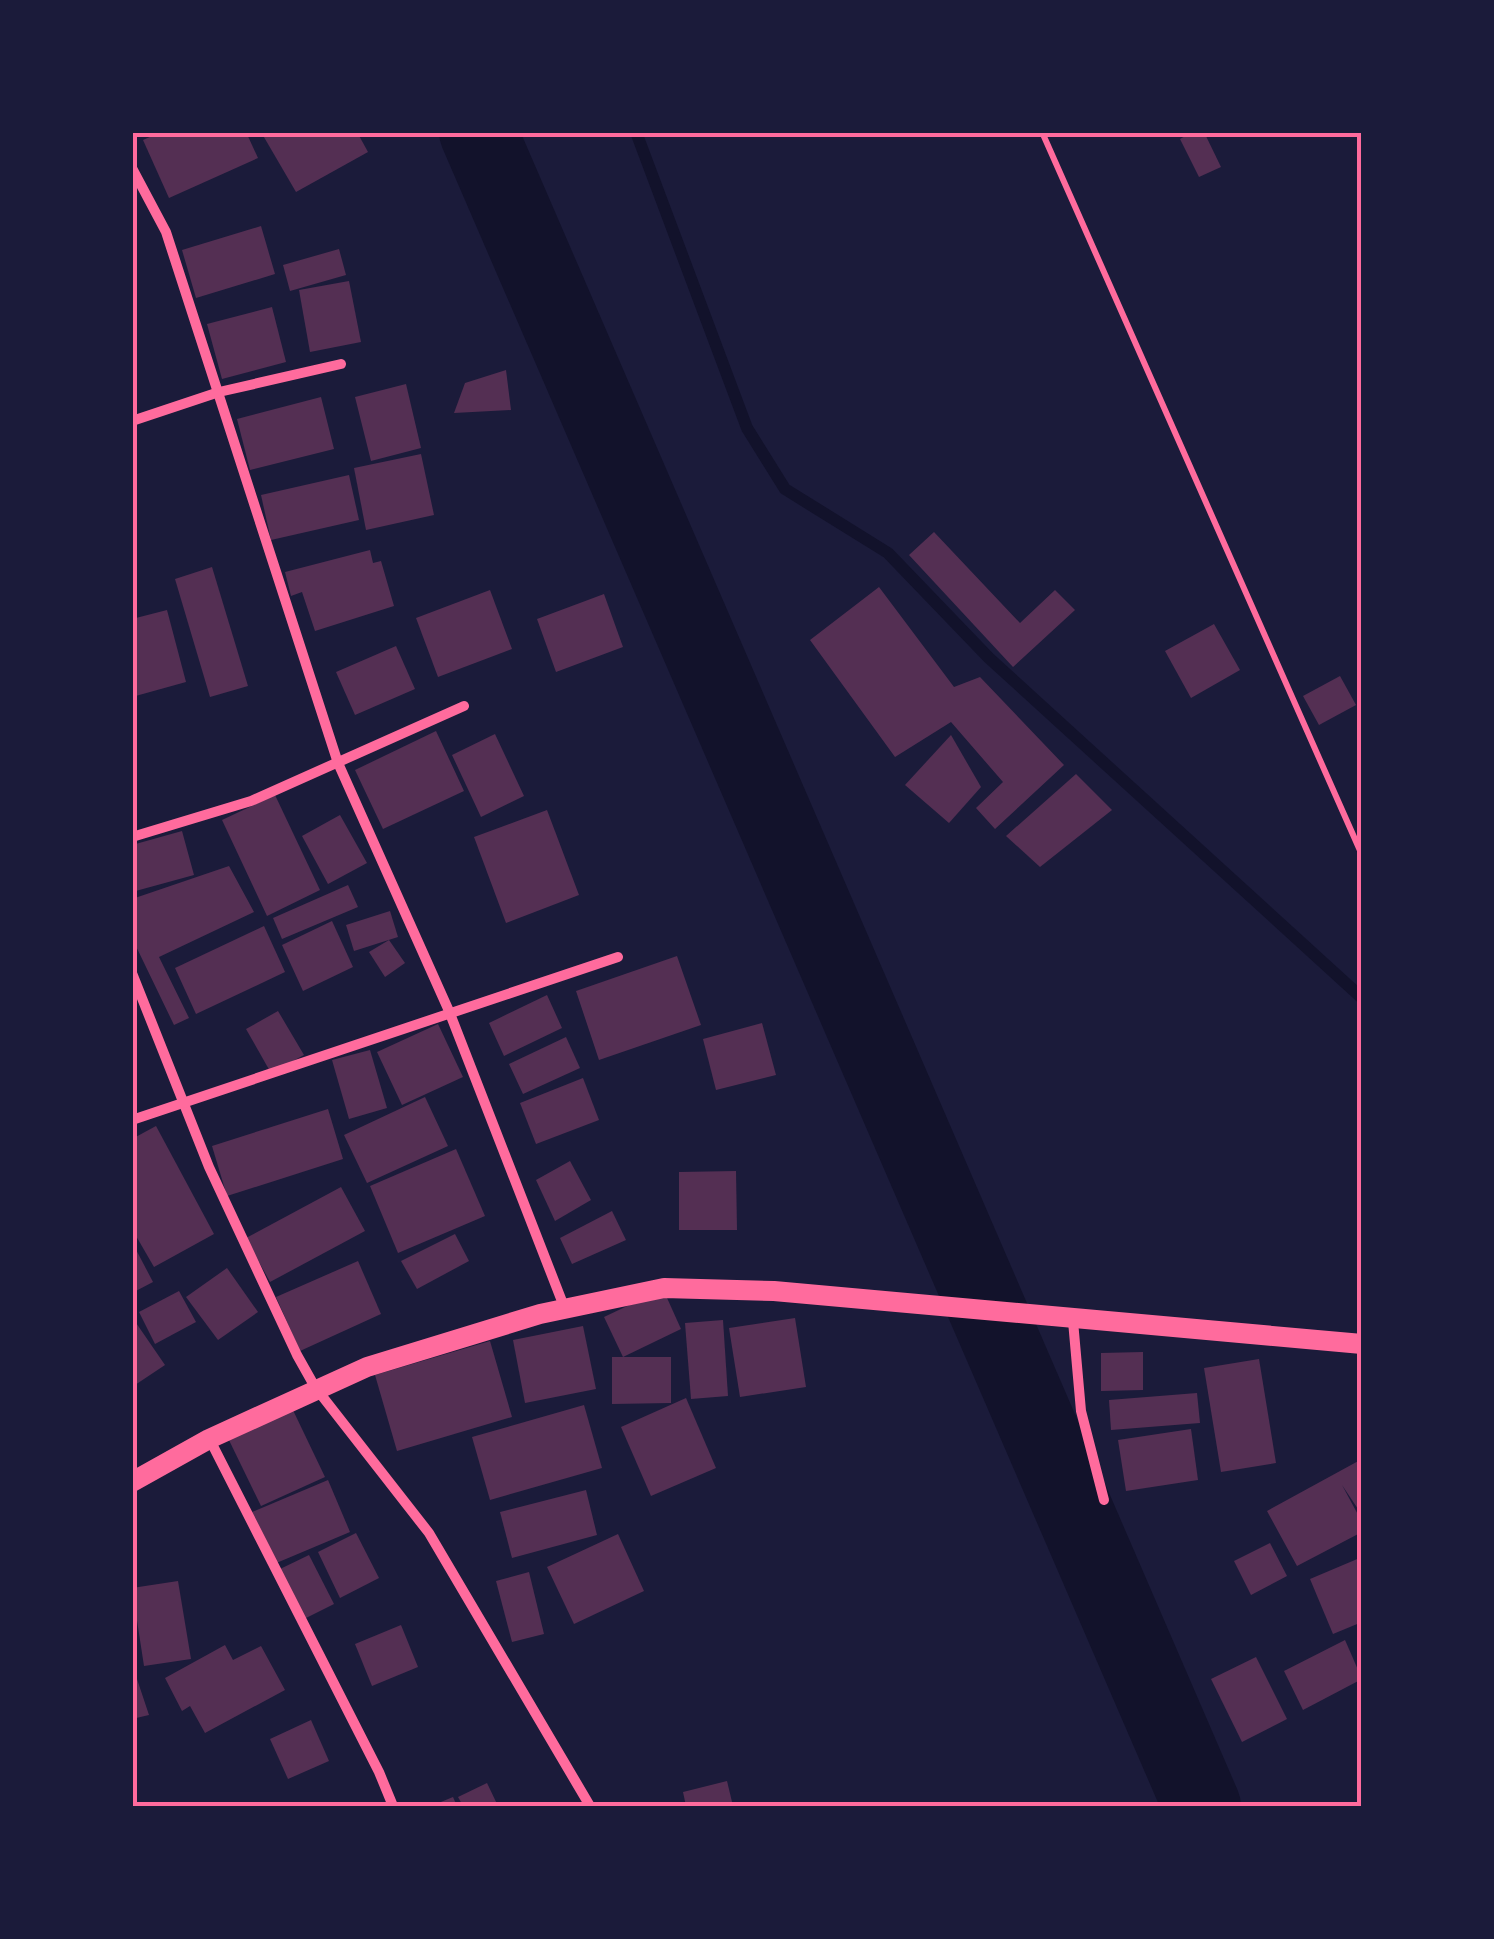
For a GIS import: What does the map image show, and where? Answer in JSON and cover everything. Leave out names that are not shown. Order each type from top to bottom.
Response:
[{"type":"main road","points":[[132,1482],[315,1388],[443,1341],[664,1288],[774,1291],[1051,1319],[1362,1344]]},
{"type":"street","points":[[132,168],[166,232],[338,763],[449,1011],[565,1309]]},
{"type":"street","points":[[132,421],[219,392],[341,364]]},
{"type":"street","points":[[132,838],[251,801],[464,706]]},
{"type":"street","points":[[132,1120],[618,957]]},
{"type":"street","points":[[132,972],[209,1168],[315,1388],[430,1533],[590,1806]]},
{"type":"street","points":[[1074,1321],[1081,1410],[1104,1500]]},
{"type":"street","points":[[210,1439],[379,1772],[392,1806]]},
{"type":"path","points":[[1042,132],[1333,782],[1362,855]]},
{"type":"building","points":[[161,132],[246,132],[258,158],[169,198],[143,140]]},
{"type":"building","points":[[261,132],[357,132],[368,152],[296,192]]},
{"type":"building","points":[[1192,132],[1204,132],[1221,167],[1199,177],[1180,139]]},
{"type":"building","points":[[261,226],[275,274],[196,298],[182,250]]},
{"type":"building","points":[[339,249],[346,275],[290,291],[283,265]]},
{"type":"building","points":[[349,281],[361,342],[310,352],[299,290]]},
{"type":"building","points":[[272,307],[286,362],[222,379],[207,324]]},
{"type":"building","points":[[506,370],[511,410],[454,413],[465,383]]},
{"type":"building","points":[[406,384],[421,448],[371,461],[355,397]]},
{"type":"building","points":[[321,397],[334,449],[250,470],[237,419]]},
{"type":"building","points":[[421,454],[434,515],[366,530],[354,468]]},
{"type":"building","points":[[349,475],[359,520],[271,540],[261,495]]},
{"type":"building","points":[[934,532],[1020,623],[1055,590],[1075,610],[1013,667],[909,555]]},
{"type":"building","points":[[370,550],[373,563],[381,561],[394,606],[315,631],[302,592],[291,596],[285,572]]},
{"type":"building","points":[[212,567],[248,686],[210,697],[175,579]]},
{"type":"building","points":[[879,587],[954,687],[980,677],[1064,765],[995,829],[976,808],[1003,782],[951,722],[895,757],[810,640]]},
{"type":"building","points":[[490,590],[512,649],[438,677],[416,618]]},
{"type":"building","points":[[604,594],[623,647],[556,672],[537,619]]},
{"type":"building","points":[[167,610],[186,682],[132,697],[132,619]]},
{"type":"building","points":[[1214,624],[1240,670],[1191,698],[1165,651]]},
{"type":"building","points":[[396,646],[415,689],[355,715],[336,672]]},
{"type":"building","points":[[1340,676],[1356,705],[1319,725],[1303,696]]},
{"type":"building","points":[[436,731],[464,791],[383,829],[355,770]]},
{"type":"building","points":[[495,734],[524,796],[481,817],[452,755]]},
{"type":"building","points":[[951,735],[981,787],[949,823],[905,785]]},
{"type":"building","points":[[1076,774],[1112,810],[1040,867],[1006,836]]},
{"type":"building","points":[[275,795],[320,890],[267,916],[222,820]]},
{"type":"building","points":[[547,810],[579,895],[506,923],[474,837]]},
{"type":"building","points":[[340,815],[367,863],[328,884],[302,836]]},
{"type":"building","points":[[182,831],[194,875],[132,892],[132,845]]},
{"type":"building","points":[[229,866],[254,912],[159,957],[189,1018],[174,1025],[132,938],[132,899]]},
{"type":"building","points":[[348,885],[358,907],[282,939],[273,918]]},
{"type":"building","points":[[390,911],[398,937],[354,951],[346,925]]},
{"type":"building","points":[[332,921],[353,967],[303,991],[282,945]]},
{"type":"building","points":[[264,926],[285,972],[196,1014],[175,968]]},
{"type":"building","points":[[389,940],[405,963],[385,977],[369,952]]},
{"type":"building","points":[[677,956],[701,1025],[599,1060],[576,991]]},
{"type":"building","points":[[547,995],[562,1028],[504,1056],[489,1023]]},
{"type":"building","points":[[278,1011],[304,1055],[271,1073],[246,1029]]},
{"type":"building","points":[[762,1023],[776,1075],[716,1090],[703,1039]]},
{"type":"building","points":[[438,1024],[463,1077],[402,1105],[377,1052]]},
{"type":"building","points":[[566,1037],[580,1068],[523,1094],[509,1064]]},
{"type":"building","points":[[370,1050],[387,1108],[349,1119],[332,1060]]},
{"type":"building","points":[[583,1078],[599,1120],[536,1144],[520,1103]]},
{"type":"building","points":[[425,1097],[448,1146],[367,1183],[344,1135]]},
{"type":"building","points":[[328,1109],[343,1159],[227,1196],[212,1146]]},
{"type":"building","points":[[156,1126],[214,1234],[154,1267],[132,1229],[132,1139]]},
{"type":"building","points":[[456,1149],[485,1216],[398,1253],[370,1186]]},
{"type":"building","points":[[570,1161],[591,1200],[555,1221],[536,1180]]},
{"type":"building","points":[[736,1171],[737,1230],[679,1230],[679,1172]]},
{"type":"building","points":[[341,1187],[365,1231],[270,1282],[246,1238]]},
{"type":"building","points":[[612,1211],[626,1240],[572,1264],[560,1238]]},
{"type":"building","points":[[455,1234],[469,1261],[417,1289],[401,1261]]},
{"type":"building","points":[[132,1242],[153,1282],[132,1293]]},
{"type":"building","points":[[358,1261],[381,1314],[300,1351],[276,1297]]},
{"type":"building","points":[[227,1268],[258,1312],[218,1340],[186,1297]]},
{"type":"building","points":[[663,1289],[681,1329],[623,1357],[604,1317]]},
{"type":"building","points":[[179,1291],[196,1322],[155,1344],[139,1312]]},
{"type":"building","points":[[132,1317],[165,1365],[132,1387]]},
{"type":"building","points":[[795,1318],[806,1387],[740,1397],[729,1328]]},
{"type":"building","points":[[723,1320],[728,1396],[691,1399],[685,1323]]},
{"type":"building","points":[[583,1326],[596,1389],[525,1403],[513,1340]]},
{"type":"building","points":[[490,1341],[512,1417],[397,1451],[375,1375]]},
{"type":"building","points":[[1143,1352],[1143,1390],[1101,1391],[1101,1353]]},
{"type":"building","points":[[612,1357],[671,1357],[671,1403],[612,1404]]},
{"type":"building","points":[[1259,1359],[1276,1463],[1221,1472],[1204,1368]]},
{"type":"building","points":[[1197,1393],[1200,1423],[1111,1430],[1109,1400]]},
{"type":"building","points":[[686,1398],[716,1468],[651,1496],[621,1427]]},
{"type":"building","points":[[584,1405],[602,1468],[490,1500],[472,1437]]},
{"type":"building","points":[[291,1406],[325,1477],[261,1506],[227,1436]]},
{"type":"building","points":[[1191,1429],[1198,1480],[1126,1491],[1118,1440]]},
{"type":"building","points":[[1362,1459],[1362,1515],[1342,1485],[1362,1522],[1362,1532],[1297,1566],[1267,1511]]},
{"type":"building","points":[[328,1480],[350,1532],[274,1564],[252,1512]]},
{"type":"building","points":[[586,1490],[597,1535],[512,1558],[500,1512]]},
{"type":"building","points":[[356,1533],[379,1578],[340,1598],[318,1552]]},
{"type":"building","points":[[618,1534],[644,1591],[574,1624],[547,1567]]},
{"type":"building","points":[[1270,1543],[1287,1576],[1251,1595],[1234,1561]]},
{"type":"building","points":[[309,1555],[334,1604],[304,1619],[278,1570]]},
{"type":"building","points":[[1362,1557],[1362,1622],[1333,1634],[1310,1579]]},
{"type":"building","points":[[529,1572],[544,1634],[512,1642],[496,1581]]},
{"type":"building","points":[[178,1581],[191,1659],[144,1666],[132,1588]]},
{"type":"building","points":[[401,1625],[418,1667],[372,1686],[355,1644]]},
{"type":"building","points":[[1345,1640],[1362,1679],[1303,1710],[1284,1671]]},
{"type":"building","points":[[225,1645],[233,1660],[261,1646],[285,1690],[205,1733],[190,1706],[182,1711],[165,1678]]},
{"type":"building","points":[[1256,1657],[1287,1719],[1242,1742],[1211,1679]]},
{"type":"building","points":[[132,1664],[149,1715],[132,1719]]},
{"type":"building","points":[[311,1720],[329,1761],[288,1779],[270,1739]]},
{"type":"building","points":[[727,1781],[733,1806],[686,1806],[683,1792]]},
{"type":"building","points":[[487,1783],[498,1806],[463,1806],[458,1797]]},
{"type":"building","points":[[453,1797],[457,1806],[431,1806]]},
{"type":"waterway","points":[[478,132],[1202,1806]]},
{"type":"waterway","points":[[636,132],[747,428],[785,489],[888,553],[989,658],[1362,998]]}]
